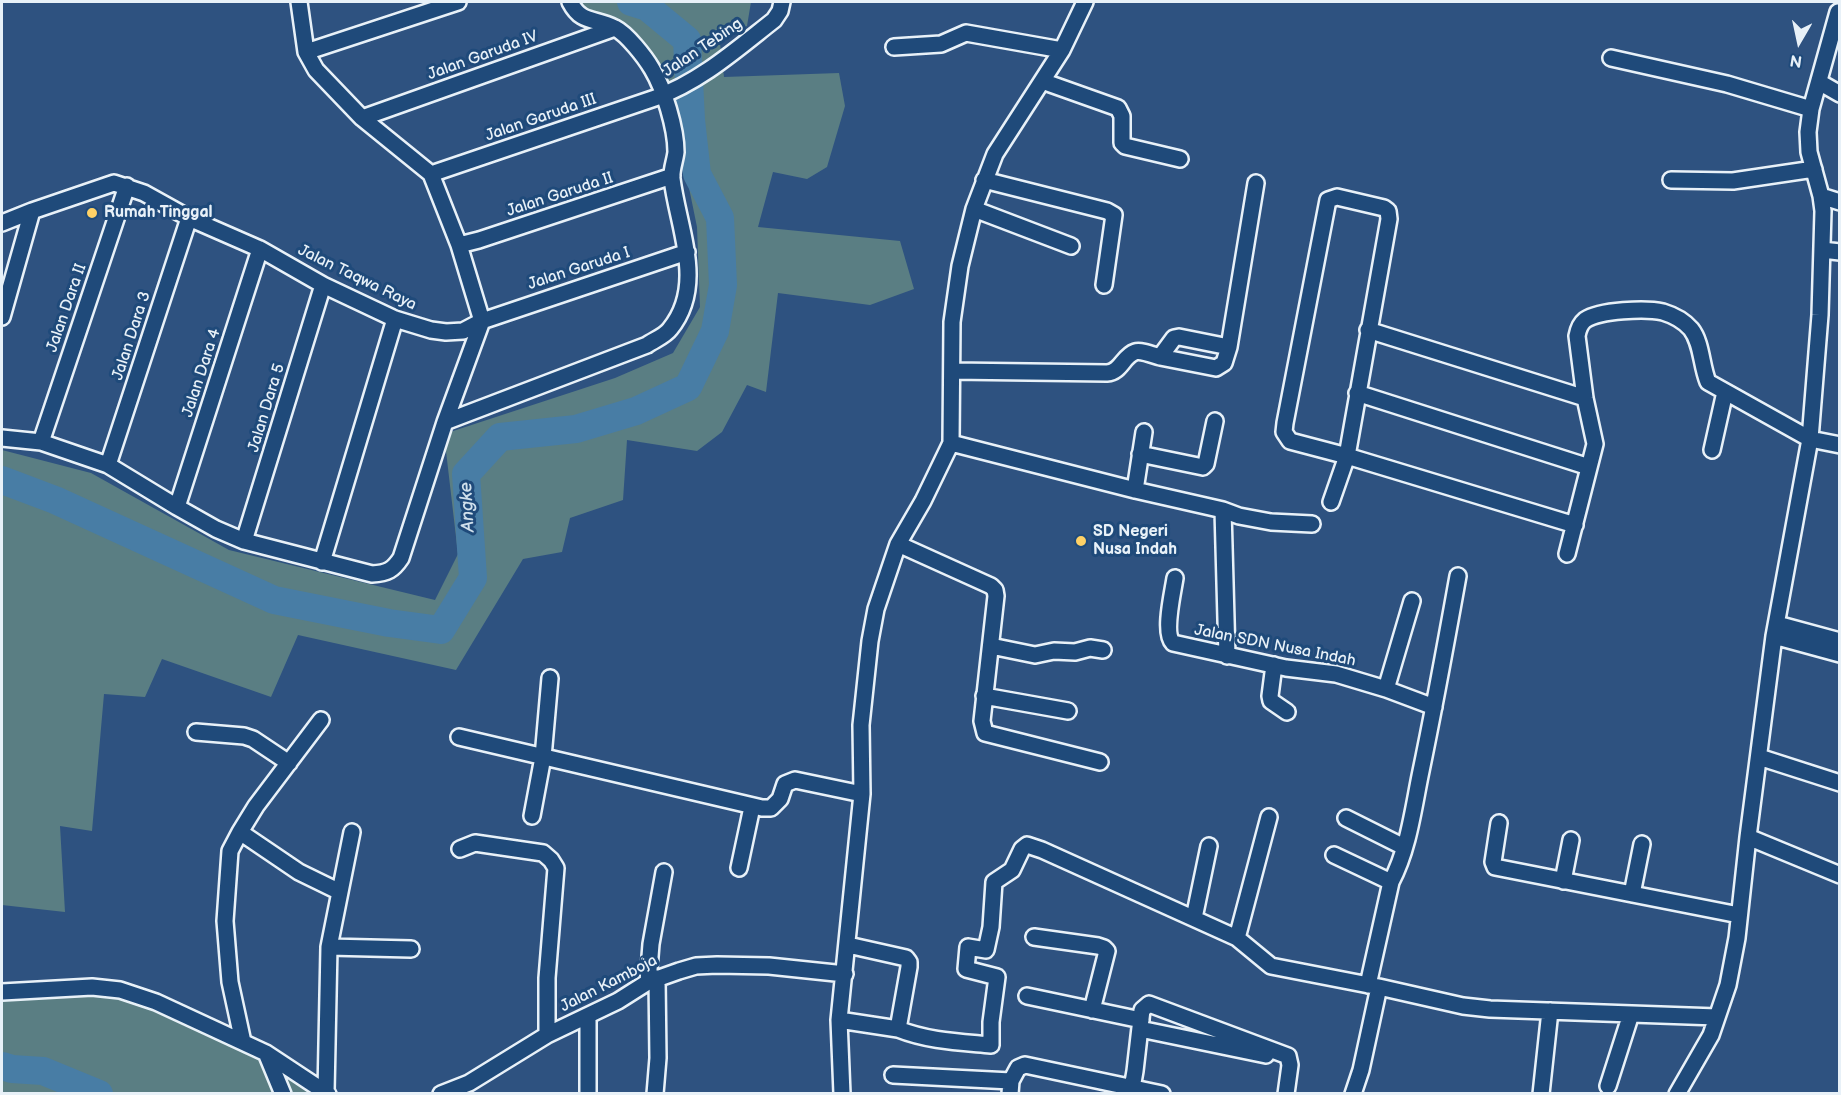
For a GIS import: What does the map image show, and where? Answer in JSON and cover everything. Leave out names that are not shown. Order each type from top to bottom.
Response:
[{"type":"street","points":[[2,438],[41,442],[108,465],[216,529],[244,541],[372,574],[393,570],[401,558],[445,422],[482,321],[459,245],[431,174],[362,118],[316,70],[306,52],[299,2]]},
{"type":"street","points":[[306,52],[458,2]]},
{"type":"street","points":[[445,422],[647,345],[669,330],[682,308],[687,288],[687,252],[672,176],[676,154],[675,134],[663,95],[652,69],[634,45],[615,28],[585,19],[575,12],[570,2]]},
{"type":"street","name":"Jalan Tebing","points":[[663,95],[681,88],[774,20],[780,11],[782,2]]},
{"type":"street","points":[[842,1094],[839,1020],[862,794],[861,725],[870,640],[876,609],[897,544],[923,501],[951,443],[952,322],[960,266],[974,209],[995,154],[1062,50],[1085,2]]},
{"type":"street","points":[[1677,1094],[1711,1035],[1728,985],[1775,630],[1810,439],[1822,250],[1821,196],[1808,142],[1811,109],[1837,9]]},
{"type":"street","name":"Jalan Garuda IV","points":[[362,118],[615,28]]},
{"type":"street","points":[[894,47],[941,44],[966,33],[1062,50]]},
{"type":"street","points":[[1611,58],[1728,84],[1811,109]]},
{"type":"street","points":[[1042,81],[1118,108],[1122,116],[1122,144],[1125,146],[1180,159]]},
{"type":"street","points":[[1819,82],[1839,94]]},
{"type":"street","name":"Jalan Garuda III","points":[[431,174],[663,95]]},
{"type":"street","points":[[1671,180],[1733,181],[1814,169]]},
{"type":"street","name":"Jalan Garuda II","points":[[459,245],[672,176]]},
{"type":"street","points":[[984,180],[1107,211],[1114,215],[1104,285]]},
{"type":"street","name":"Jalan Taqwa Raya","points":[[2,223],[114,183],[144,193],[189,218],[260,249],[324,285],[395,319],[430,330],[446,332],[463,330],[482,321]]},
{"type":"street","points":[[952,371],[1107,373],[1117,370],[1133,352],[1216,368],[1224,363],[1229,347],[1256,183]]},
{"type":"street","name":"Jalan Dara II","points":[[41,442],[127,186]]},
{"type":"street","points":[[1821,196],[1839,202]]},
{"type":"street","points":[[1331,502],[1347,456],[1389,219],[1388,211],[1384,208],[1337,197],[1328,200],[1284,432],[1290,441],[1347,456],[1575,525]]},
{"type":"street","points":[[974,209],[1071,246]]},
{"type":"street","points":[[2,317],[32,211]]},
{"type":"street","name":"Jalan Dara 3","points":[[108,465],[189,218]]},
{"type":"street","name":"Jalan Dara 4","points":[[177,507],[260,249]]},
{"type":"street","points":[[1822,250],[1839,252]]},
{"type":"street","name":"Jalan Garuda I","points":[[482,321],[687,252]]},
{"type":"street","name":"Jalan Dara 5","points":[[244,541],[324,285]]},
{"type":"street","points":[[1567,554],[1595,444],[1585,398],[1578,330],[1584,321],[1598,315],[1642,310],[1662,312],[1683,322],[1696,338],[1708,382],[1810,439],[1839,445]]},
{"type":"street","points":[[322,562],[395,319]]},
{"type":"street","points":[[1368,330],[1585,398]]},
{"type":"street","points":[[1160,357],[1170,341],[1179,337],[1229,347]]},
{"type":"street","points":[[1712,450],[1725,392]]},
{"type":"street","points":[[1357,393],[1589,467]]},
{"type":"street","points":[[1140,454],[1203,467],[1206,464],[1215,421]]},
{"type":"street","points":[[1135,490],[1143,432]]},
{"type":"street","points":[[951,443],[1223,510],[1239,516],[1271,522],[1312,524]]},
{"type":"street","points":[[1223,510],[1227,656]]},
{"type":"street","points":[[897,544],[991,586],[995,590],[982,721],[985,733],[1100,762]]},
{"type":"street","points":[[1353,1094],[1360,1070],[1391,882],[1398,869],[1404,847],[1434,707],[1458,576]]},
{"type":"street","name":"Jalan SDN Nusa Indah","points":[[1175,578],[1168,627],[1170,641],[1176,645],[1274,665],[1336,674],[1434,707]]},
{"type":"street","points":[[1386,689],[1412,601]]},
{"type":"street","points":[[1775,630],[1839,641]]},
{"type":"street","points":[[1775,630],[1839,654]]},
{"type":"street","points":[[991,646],[1035,655],[1054,651],[1075,652],[1090,648],[1103,650]]},
{"type":"street","points":[[1274,665],[1271,701],[1287,712]]},
{"type":"street","points":[[532,816],[543,757],[550,678]]},
{"type":"street","points":[[984,696],[1068,711]]},
{"type":"street","points":[[243,1042],[230,982],[225,921],[230,851],[256,806],[321,720]]},
{"type":"street","points":[[196,732],[244,736],[253,739],[289,763]]},
{"type":"street","points":[[459,737],[752,807],[771,808],[780,799],[784,784],[795,780],[862,794]]},
{"type":"street","points":[[1759,757],[1839,783]]},
{"type":"street","points":[[739,868],[752,807]]},
{"type":"street","points":[[1237,938],[1269,817]]},
{"type":"street","points":[[1346,818],[1404,847]]},
{"type":"street","points":[[1499,823],[1493,862],[1495,867],[1739,915]]},
{"type":"street","points":[[240,832],[299,872],[340,892]]},
{"type":"street","points":[[327,1093],[329,947],[352,832]]},
{"type":"street","points":[[1748,837],[1839,875]]},
{"type":"street","points":[[1563,881],[1571,840]]},
{"type":"street","points":[[460,849],[475,843],[543,853],[556,868],[548,966],[547,1035]]},
{"type":"street","points":[[1632,894],[1642,843]]},
{"type":"street","points":[[839,1020],[898,1029],[932,1039],[991,1045],[997,977],[966,969],[968,947],[986,950],[991,927],[994,882],[1012,870],[1022,849],[1027,845],[1237,938],[1271,966],[1463,1006],[1717,1017]]},
{"type":"street","points":[[1194,918],[1209,846]]},
{"type":"street","points":[[1334,855],[1391,882]]},
{"type":"street","points":[[655,1094],[658,1058],[651,944],[664,872]]},
{"type":"street","points":[[1034,937],[1098,946],[1107,951],[1092,1010]]},
{"type":"street","points":[[848,945],[906,958],[909,962],[898,1029]]},
{"type":"street","points":[[329,947],[411,949]]},
{"type":"street","name":"Jalan Kamboja","points":[[441,1094],[469,1083],[547,1035],[618,1001],[652,980],[696,966],[769,966],[845,974]]},
{"type":"street","points":[[2,993],[92,987],[120,990],[156,1002],[266,1053],[327,1093]]},
{"type":"street","points":[[1027,996],[1290,1059]]},
{"type":"street","points":[[1131,1090],[1142,1010],[1149,1004],[1279,1051],[1290,1059]]},
{"type":"street","points":[[1541,1094],[1550,1011]]},
{"type":"street","points":[[1608,1086],[1631,1014]]},
{"type":"street","points":[[588,1016],[588,1094]]},
{"type":"street","points":[[266,1053],[283,1094]]},
{"type":"street","points":[[1286,1094],[1290,1059]]},
{"type":"street","points":[[893,1075],[1011,1087],[1018,1068],[1025,1065],[1131,1090],[1162,1094]]},
{"type":"green space","points":[[581,2],[751,2],[747,26],[719,35],[724,77],[839,73],[845,106],[827,167],[807,179],[773,172],[758,227],[900,241],[914,289],[870,305],[778,293],[766,392],[747,385],[722,432],[697,451],[627,440],[623,500],[570,518],[562,552],[523,559],[456,670],[298,635],[271,697],[162,659],[145,697],[104,694],[92,831],[60,826],[65,912],[2,905],[2,450],[91,473],[229,550],[435,600],[458,554],[444,434],[615,378],[673,353],[700,307],[697,227],[667,80],[617,34],[585,14]]},
{"type":"green space","points":[[104,985],[245,1039],[325,1093],[2,1092],[2,991]]},
{"type":"waterway","name":"Angke","points":[[2,480],[55,500],[274,600],[389,623],[441,630],[473,578],[466,474],[500,437],[576,429],[636,411],[688,387],[715,331],[723,285],[720,218],[697,174],[691,120],[687,40],[647,7],[631,2]]},
{"type":"waterway","name":"Angke","points":[[2,1066],[43,1071],[99,1094]]},
{"type":"place","name":"Rumah Tinggal","points":[[92,213]]},
{"type":"place","name":"SD Negeri Nusa Indah","points":[[1081,541]]}]
